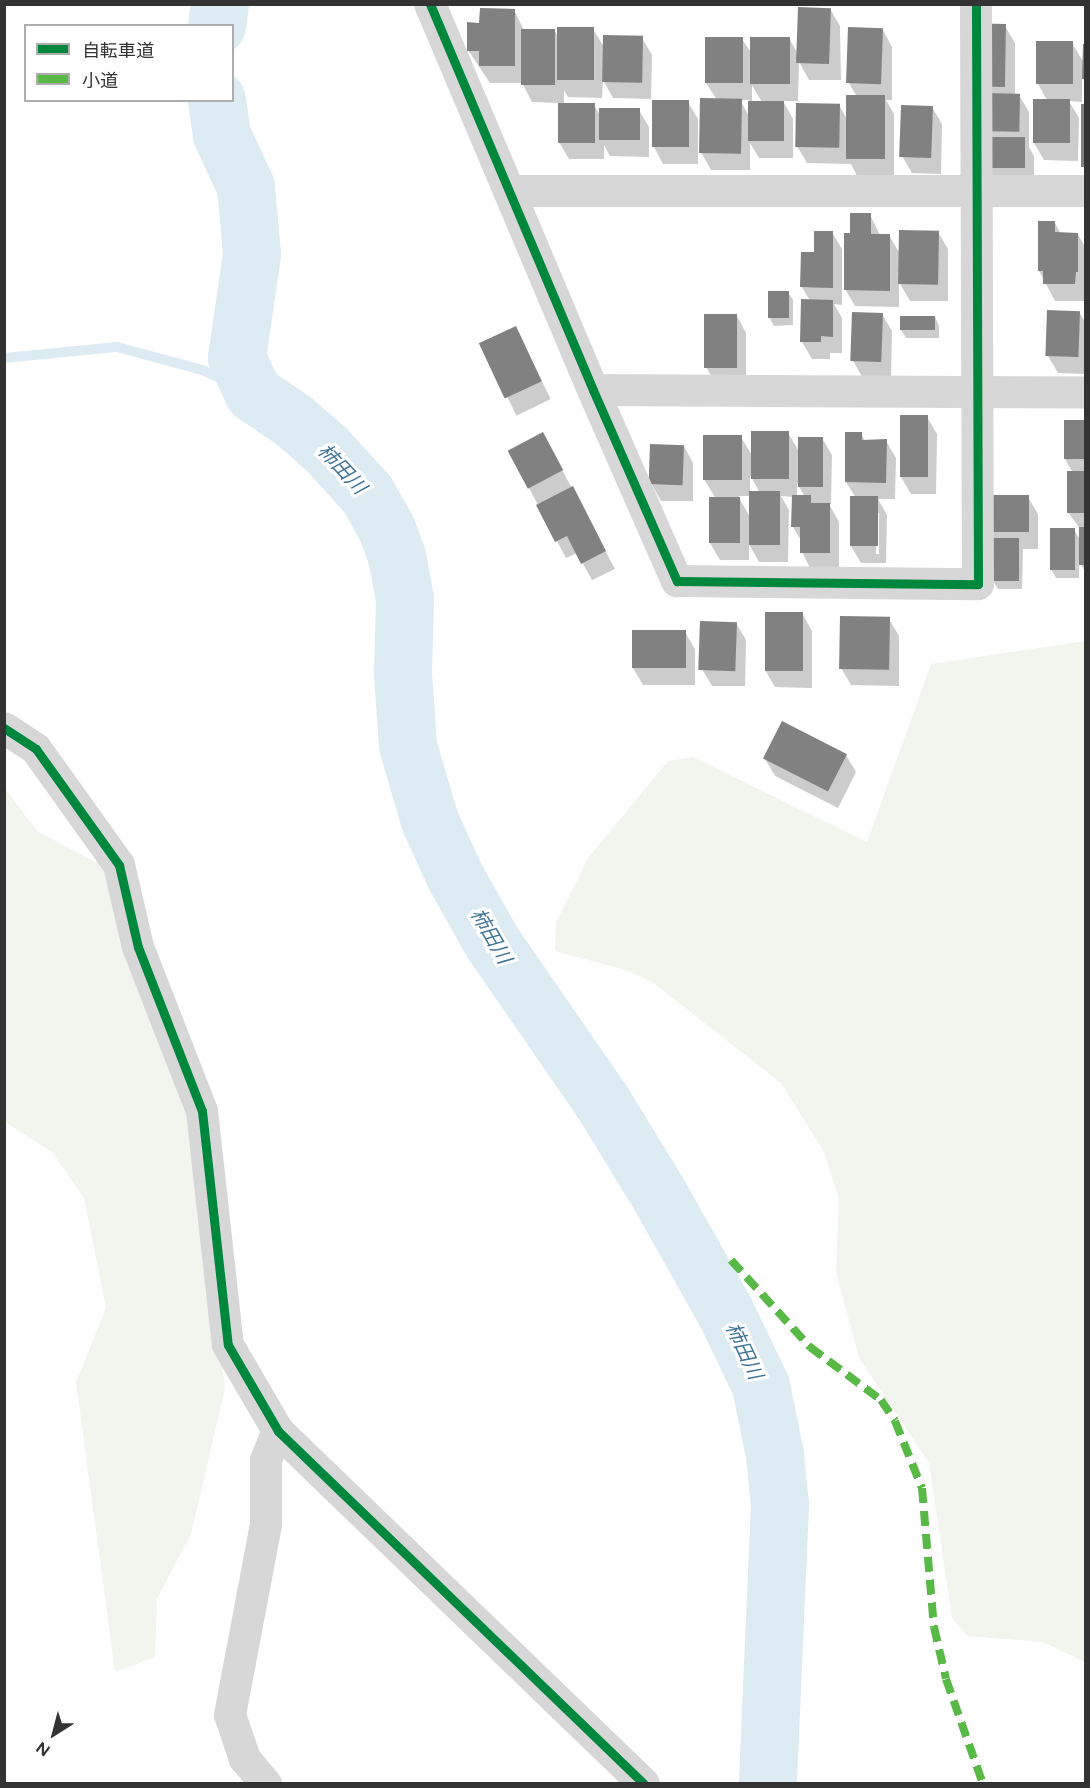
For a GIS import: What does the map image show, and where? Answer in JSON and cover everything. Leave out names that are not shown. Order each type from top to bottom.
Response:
[{"type":"street","points":[[430,4],[511,191],[593,390],[677,581],[978,584],[976,4]]},
{"type":"street","points":[[511,191],[1086,191]]},
{"type":"street","points":[[593,390],[1086,393]]},
{"type":"street","points":[[4,728],[36,749],[119,865],[138,947],[202,1111],[228,1345],[278,1431],[644,1784]]},
{"type":"street","points":[[266,1784],[245,1759],[230,1715],[266,1525],[266,1460],[278,1431]]},
{"type":"shaded area","points":[[1086,641],[1085,1662],[1043,1642],[967,1636],[952,1618],[929,1463],[859,1358],[836,1272],[839,1200],[824,1152],[781,1083],[651,981],[629,971],[555,951],[556,923],[588,858],[668,761],[693,757],[867,842],[931,664]]},
{"type":"shaded area","points":[[4,787],[37,831],[105,867],[197,1142],[225,1389],[191,1534],[157,1599],[155,1657],[115,1672],[76,1382],[106,1308],[84,1198],[52,1152],[5,1122]]},
{"type":"building","points":[[798,7],[831,8],[829,64],[796,63]]},
{"type":"building","points":[[480,8],[515,9],[515,66],[479,66],[479,51],[467,51],[467,22],[479,23]]},
{"type":"building","points":[[981,24],[1006,24],[1005,87],[980,87]]},
{"type":"building","points":[[557,27],[594,27],[594,80],[557,80]]},
{"type":"building","points":[[848,27],[883,28],[881,84],[846,83]]},
{"type":"building","points":[[521,29],[555,29],[555,85],[521,85]]},
{"type":"building","points":[[603,35],[643,36],[642,83],[602,82]]},
{"type":"building","points":[[705,37],[743,37],[743,83],[705,83]]},
{"type":"building","points":[[750,37],[790,37],[790,84],[750,84]]},
{"type":"building","points":[[1036,41],[1073,41],[1073,84],[1036,84]]},
{"type":"building","points":[[1083,44],[1086,44],[1086,79],[1082,79]]},
{"type":"building","points":[[981,93],[1020,94],[1019,132],[980,131]]},
{"type":"building","points":[[846,95],[885,95],[885,159],[846,159]]},
{"type":"building","points":[[700,98],[742,99],[741,154],[699,153]]},
{"type":"building","points":[[1033,99],[1070,99],[1070,143],[1033,143]]},
{"type":"building","points":[[652,100],[689,100],[689,147],[652,147]]},
{"type":"building","points":[[748,101],[784,101],[784,141],[748,141]]},
{"type":"building","points":[[558,103],[595,103],[595,143],[558,143]]},
{"type":"building","points":[[796,103],[840,104],[839,148],[795,147]]},
{"type":"building","points":[[1081,104],[1086,104],[1086,167],[1081,167]]},
{"type":"building","points":[[901,105],[933,106],[931,158],[899,157]]},
{"type":"building","points":[[599,108],[640,108],[640,140],[599,140]]},
{"type":"building","points":[[986,137],[1025,137],[1025,168],[986,168]]},
{"type":"building","points":[[850,213],[871,213],[871,234],[890,234],[890,291],[844,290],[844,233],[850,233]]},
{"type":"building","points":[[1038,221],[1055,221],[1055,232],[1078,233],[1078,272],[1076,272],[1075,284],[1043,284],[1043,271],[1038,271]]},
{"type":"building","points":[[899,230],[939,231],[938,285],[898,284]]},
{"type":"building","points":[[814,231],[833,231],[833,288],[800,287],[801,252],[814,252]]},
{"type":"building","points":[[768,291],[789,291],[789,318],[768,318]]},
{"type":"building","points":[[801,299],[833,300],[833,337],[821,336],[821,342],[800,342]]},
{"type":"building","points":[[1047,310],[1080,311],[1078,357],[1045,356]]},
{"type":"building","points":[[852,312],[883,313],[881,362],[850,361]]},
{"type":"building","points":[[704,314],[737,314],[737,368],[704,368]]},
{"type":"building","points":[[900,316],[935,316],[935,330],[900,330]]},
{"type":"building","points":[[516,326],[542,381],[505,399],[479,343]]},
{"type":"building","points":[[900,415],[928,415],[928,477],[900,477]]},
{"type":"building","points":[[1064,420],[1086,420],[1086,459],[1064,459]]},
{"type":"building","points":[[751,431],[789,431],[789,479],[751,479]]},
{"type":"building","points":[[543,432],[563,470],[528,489],[508,451]]},
{"type":"building","points":[[845,432],[862,432],[862,440],[887,439],[886,483],[845,482]]},
{"type":"building","points":[[703,435],[742,435],[742,480],[703,480]]},
{"type":"building","points":[[798,437],[823,437],[823,487],[798,487]]},
{"type":"building","points":[[650,444],[684,445],[683,485],[649,484]]},
{"type":"building","points":[[1067,471],[1086,471],[1086,513],[1067,513]]},
{"type":"building","points":[[573,486],[606,551],[581,564],[567,536],[555,542],[536,505]]},
{"type":"building","points":[[749,491],[780,491],[780,545],[749,545]]},
{"type":"building","points":[[792,495],[811,495],[811,503],[830,503],[830,553],[800,553],[800,527],[791,527]]},
{"type":"building","points":[[988,495],[1029,495],[1029,532],[988,532]]},
{"type":"building","points":[[850,496],[878,496],[878,546],[850,546]]},
{"type":"building","points":[[709,497],[740,497],[740,543],[709,543]]},
{"type":"building","points":[[1079,527],[1086,527],[1086,565],[1079,565]]},
{"type":"building","points":[[1050,528],[1075,528],[1075,570],[1050,570]]},
{"type":"building","points":[[992,538],[1019,538],[1019,581],[992,581]]},
{"type":"building","points":[[765,612],[803,612],[803,671],[765,671]]},
{"type":"building","points":[[840,616],[890,617],[889,670],[839,669]]},
{"type":"building","points":[[700,621],[737,622],[735,671],[698,670]]},
{"type":"building","points":[[632,630],[686,630],[686,668],[632,668]]},
{"type":"building","points":[[782,721],[847,754],[828,792],[763,758]]},
{"type":"waterway","name":"柿田川","points":[[217,24],[220,4]]},
{"type":"waterway","name":"柿田川","points":[[217,102],[222,135],[246,187],[252,254],[237,358],[253,393],[294,421],[327,450],[367,494],[387,529],[397,556],[405,599],[403,674],[408,746],[430,821],[455,876],[492,942],[605,1106],[660,1196],[726,1313],[761,1386],[775,1455],[780,1505],[768,1784]]},
{"type":"waterway","points":[[4,358],[117,347],[202,370],[253,393]]},
{"type":"marked path","points":[[731,1260],[810,1347],[881,1400],[895,1421],[922,1488],[934,1627],[946,1679],[983,1784]]},
{"type":"cycle path","points":[[430,4],[593,390],[677,581],[978,584],[976,4]]},
{"type":"cycle path","points":[[4,728],[36,749],[119,865],[138,947],[202,1111],[228,1345],[278,1431],[644,1784]]}]
